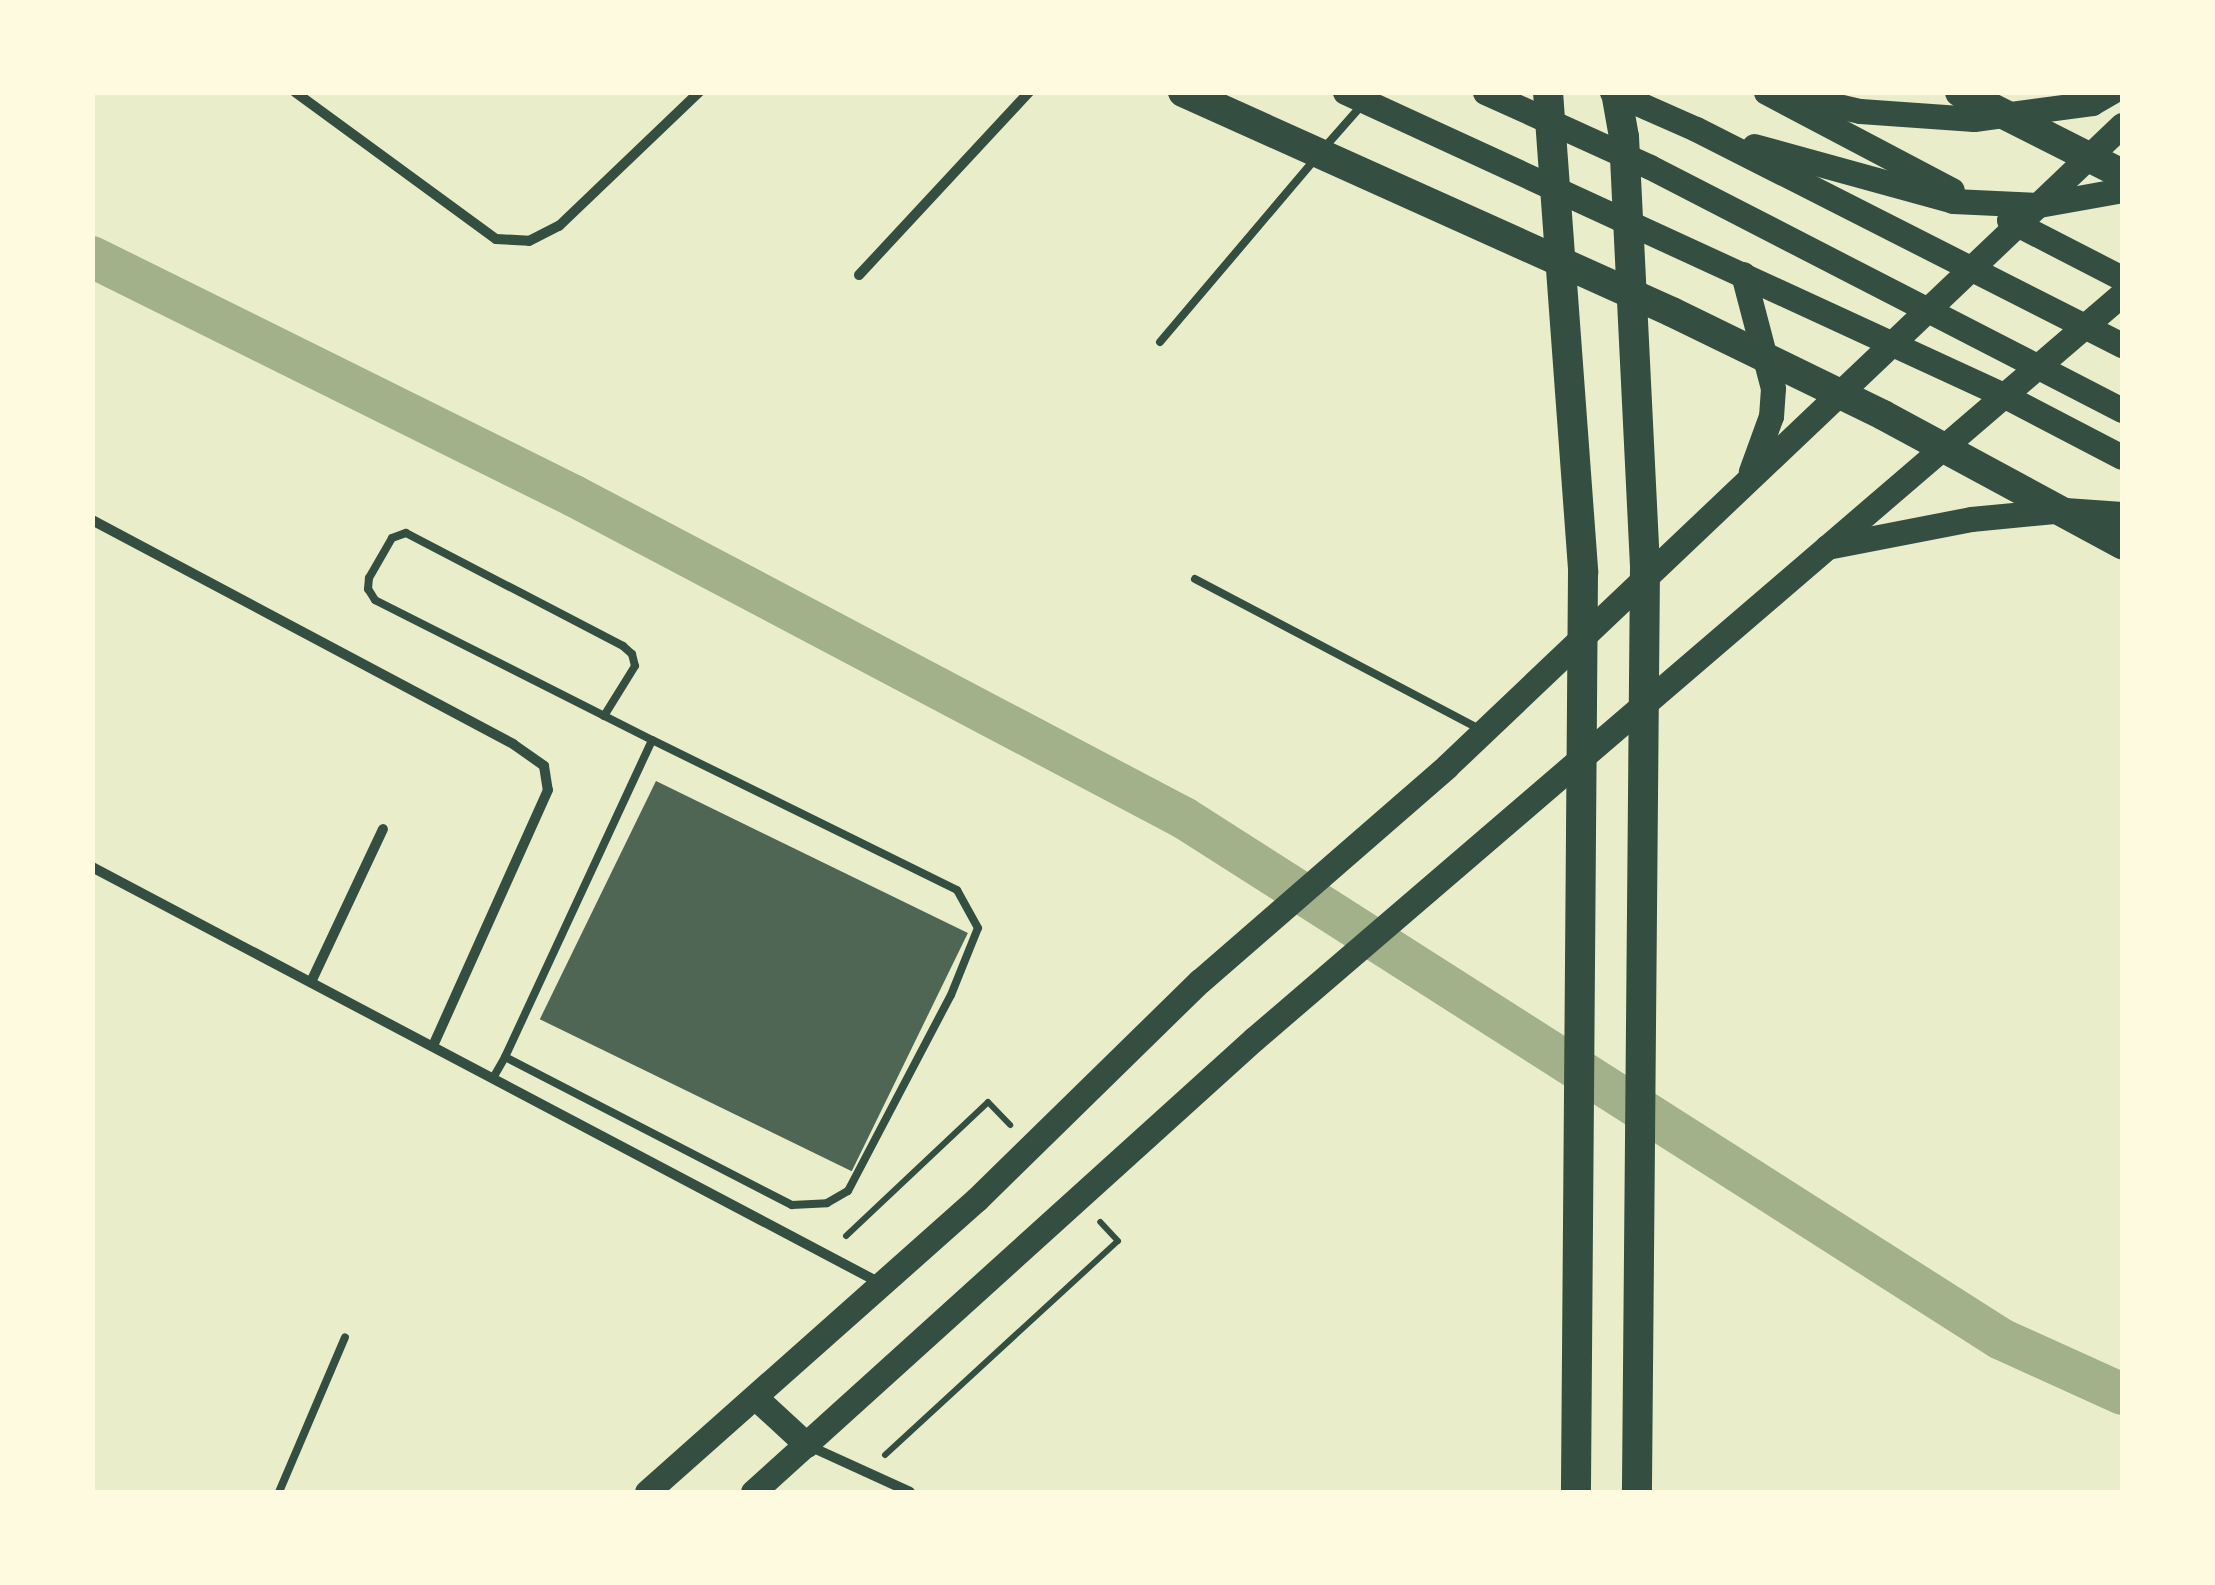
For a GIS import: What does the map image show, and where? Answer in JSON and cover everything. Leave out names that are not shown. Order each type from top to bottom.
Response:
[{"type":"highway","points":[[1184,92],[1690,320],[1883,415],[2122,544]]},
{"type":"highway","points":[[1548,92],[1583,573],[1576,1492]]},
{"type":"highway","points":[[1614,92],[1624,137],[1645,568],[1636,1492]]},
{"type":"highway","points":[[1960,92],[2122,174]]},
{"type":"main road","points":[[1485,92],[1650,166],[2122,410]]},
{"type":"main road","points":[[1614,92],[1696,129],[2122,345]]},
{"type":"main road","points":[[1766,92],[2122,278]]},
{"type":"main road","points":[[1780,92],[1860,112],[1974,120],[2092,104],[2111,92]]},
{"type":"main road","points":[[1355,97],[2001,394],[2122,457]]},
{"type":"main road","points":[[648,1492],[883,1284],[1200,981],[1484,731],[2122,125]]},
{"type":"main road","points":[[1696,129],[1952,201],[2040,205],[2122,190]]},
{"type":"main road","points":[[1743,274],[1774,388],[1772,416],[1748,478]]},
{"type":"main road","points":[[753,1492],[1254,1040],[1495,829],[2122,294]]},
{"type":"main road","points":[[1822,548],[1972,519],[2065,510],[2122,514]]},
{"type":"main road","points":[[756,1398],[807,1445]]},
{"type":"street","points":[[295,92],[496,239],[528,242],[559,226],[700,92]]},
{"type":"street","points":[[859,275],[1028,92]]},
{"type":"street","points":[[92,520],[513,744],[544,766],[548,790],[433,1046]]},
{"type":"street","points":[[312,982],[383,829]]},
{"type":"street","points":[[92,866],[883,1284]]},
{"type":"street","points":[[807,1445],[910,1492]]},
{"type":"lane","points":[[1160,342],[1355,97]]},
{"type":"lane","points":[[505,1057],[792,1204],[814,1207],[848,1190],[951,995],[978,928],[957,890],[652,740],[604,716],[375,600],[368,589],[369,578],[392,538],[406,533],[632,654],[634,666],[604,716]]},
{"type":"lane","points":[[1195,580],[1484,731]]},
{"type":"lane","points":[[493,1078],[652,740]]},
{"type":"lane","points":[[278,1492],[345,1337]]},
{"type":"path","points":[[826,1254],[988,1102]]},
{"type":"path","points":[[866,1472],[1118,1240]]},
{"type":"building","points":[[656,781],[968,933],[852,1171],[540,1019]]},
{"type":"waterway","points":[[92,257],[574,496],[1184,818],[2001,1339],[2122,1394]]}]
